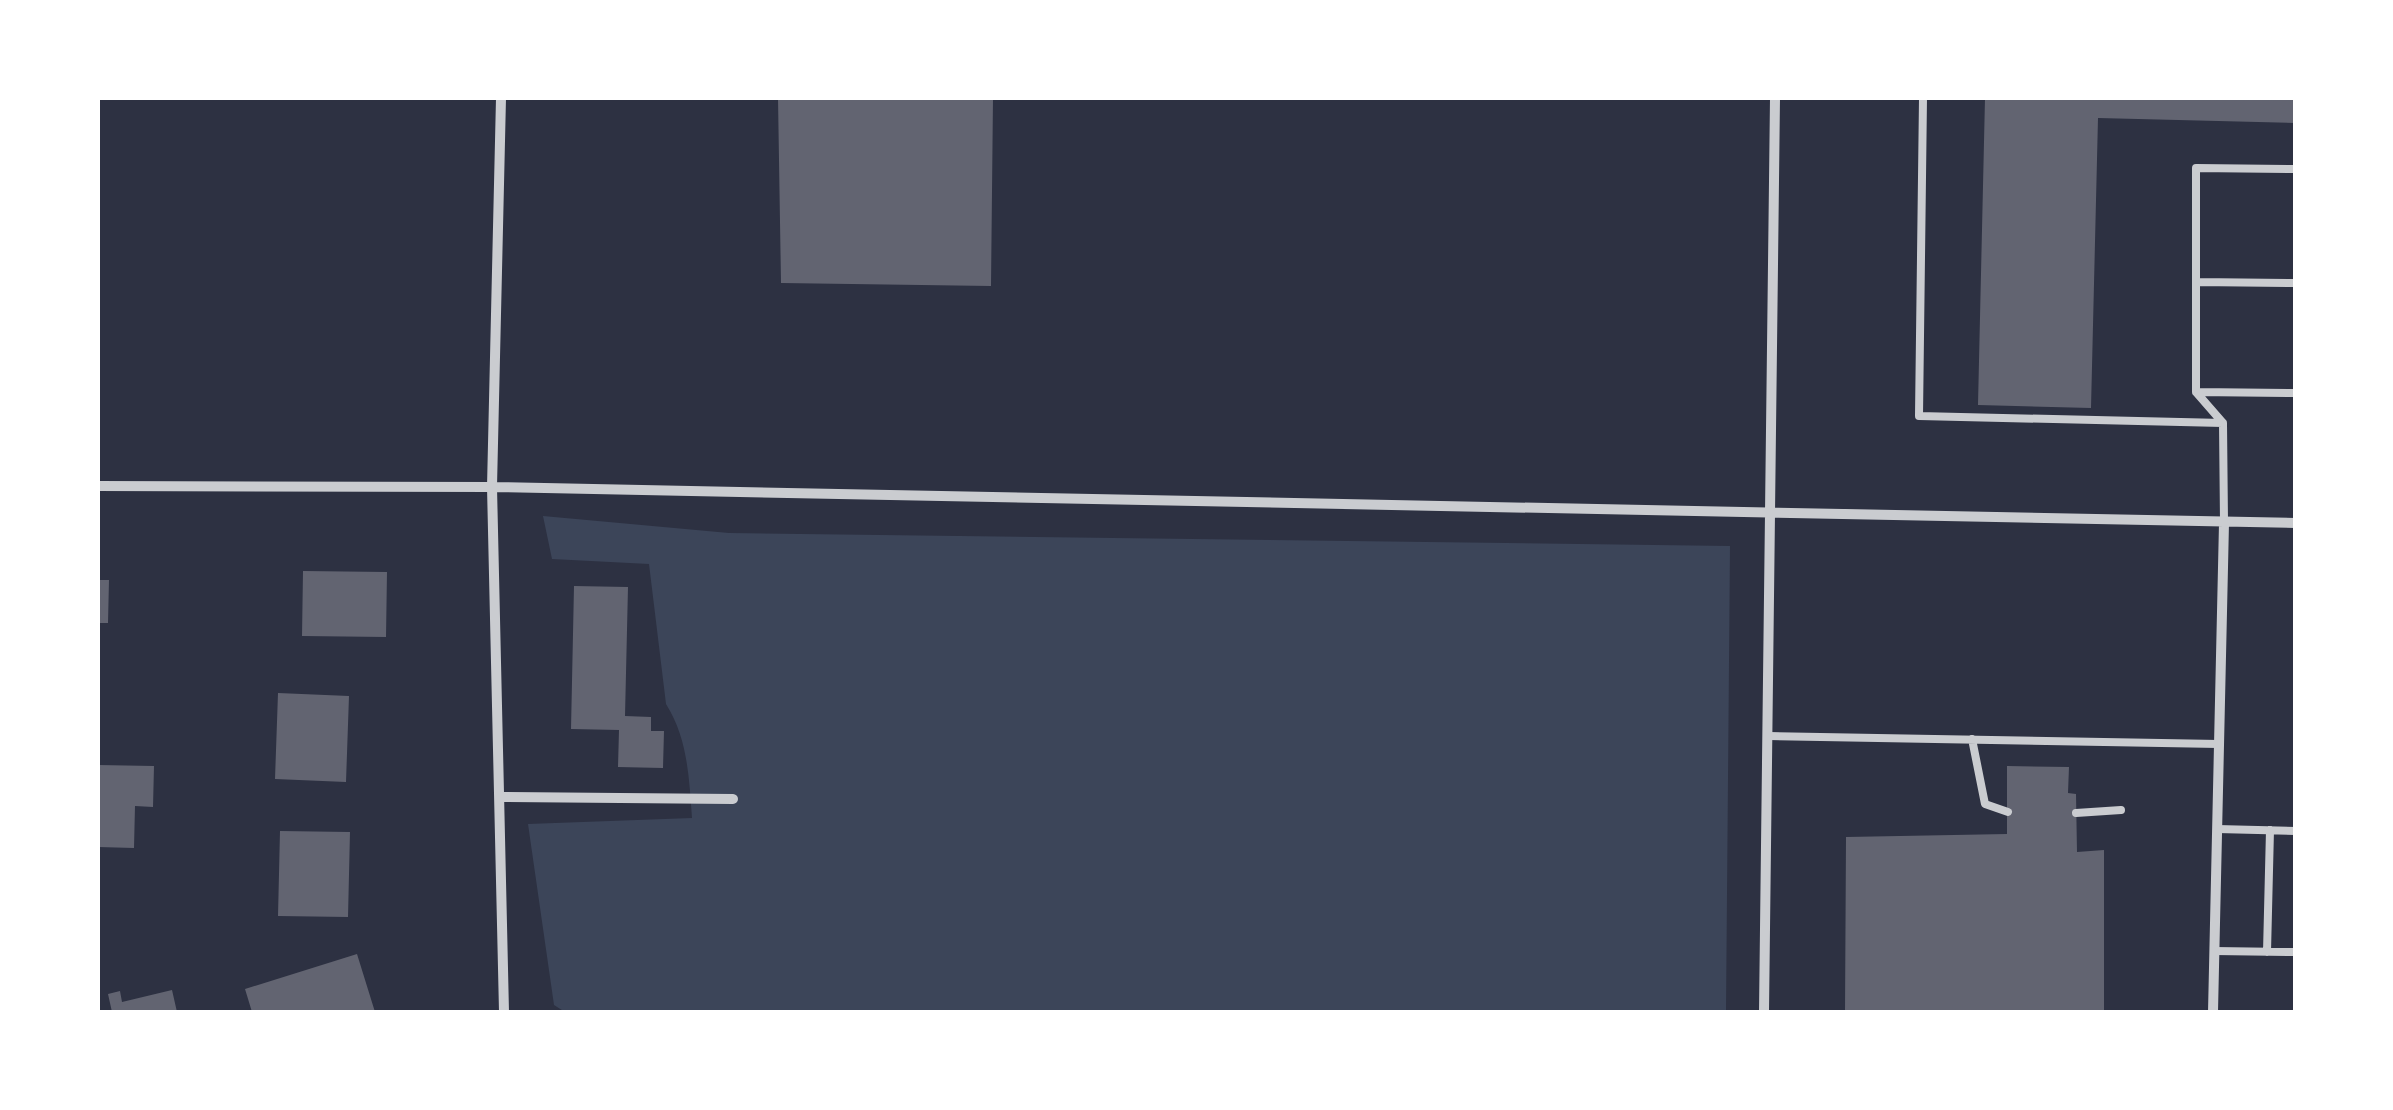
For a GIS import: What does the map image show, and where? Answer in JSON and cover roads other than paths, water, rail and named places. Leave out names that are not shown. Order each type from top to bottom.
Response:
[{"type":"street","points":[[501,98],[492,486],[504,1012]]},
{"type":"street","points":[[1764,1012],[1775,98]]},
{"type":"street","points":[[98,486],[492,486],[2296,524]]},
{"type":"street","points":[[2213,1012],[2224,522]]},
{"type":"street","points":[[500,797],[733,799]]},
{"type":"lane","points":[[1923,98],[1919,416],[2223,423]]},
{"type":"lane","points":[[2224,522],[2223,423],[2196,392],[2196,168],[2296,168]]},
{"type":"lane","points":[[2196,282],[2296,284]]},
{"type":"lane","points":[[2196,392],[2296,393]]},
{"type":"lane","points":[[1768,736],[2219,744]]},
{"type":"lane","points":[[1972,739],[1985,804],[2008,812]]},
{"type":"lane","points":[[2076,813],[2121,810]]},
{"type":"lane","points":[[2217,829],[2296,830]]},
{"type":"lane","points":[[2266,952],[2270,830]]},
{"type":"lane","points":[[2214,950],[2296,952]]}]
